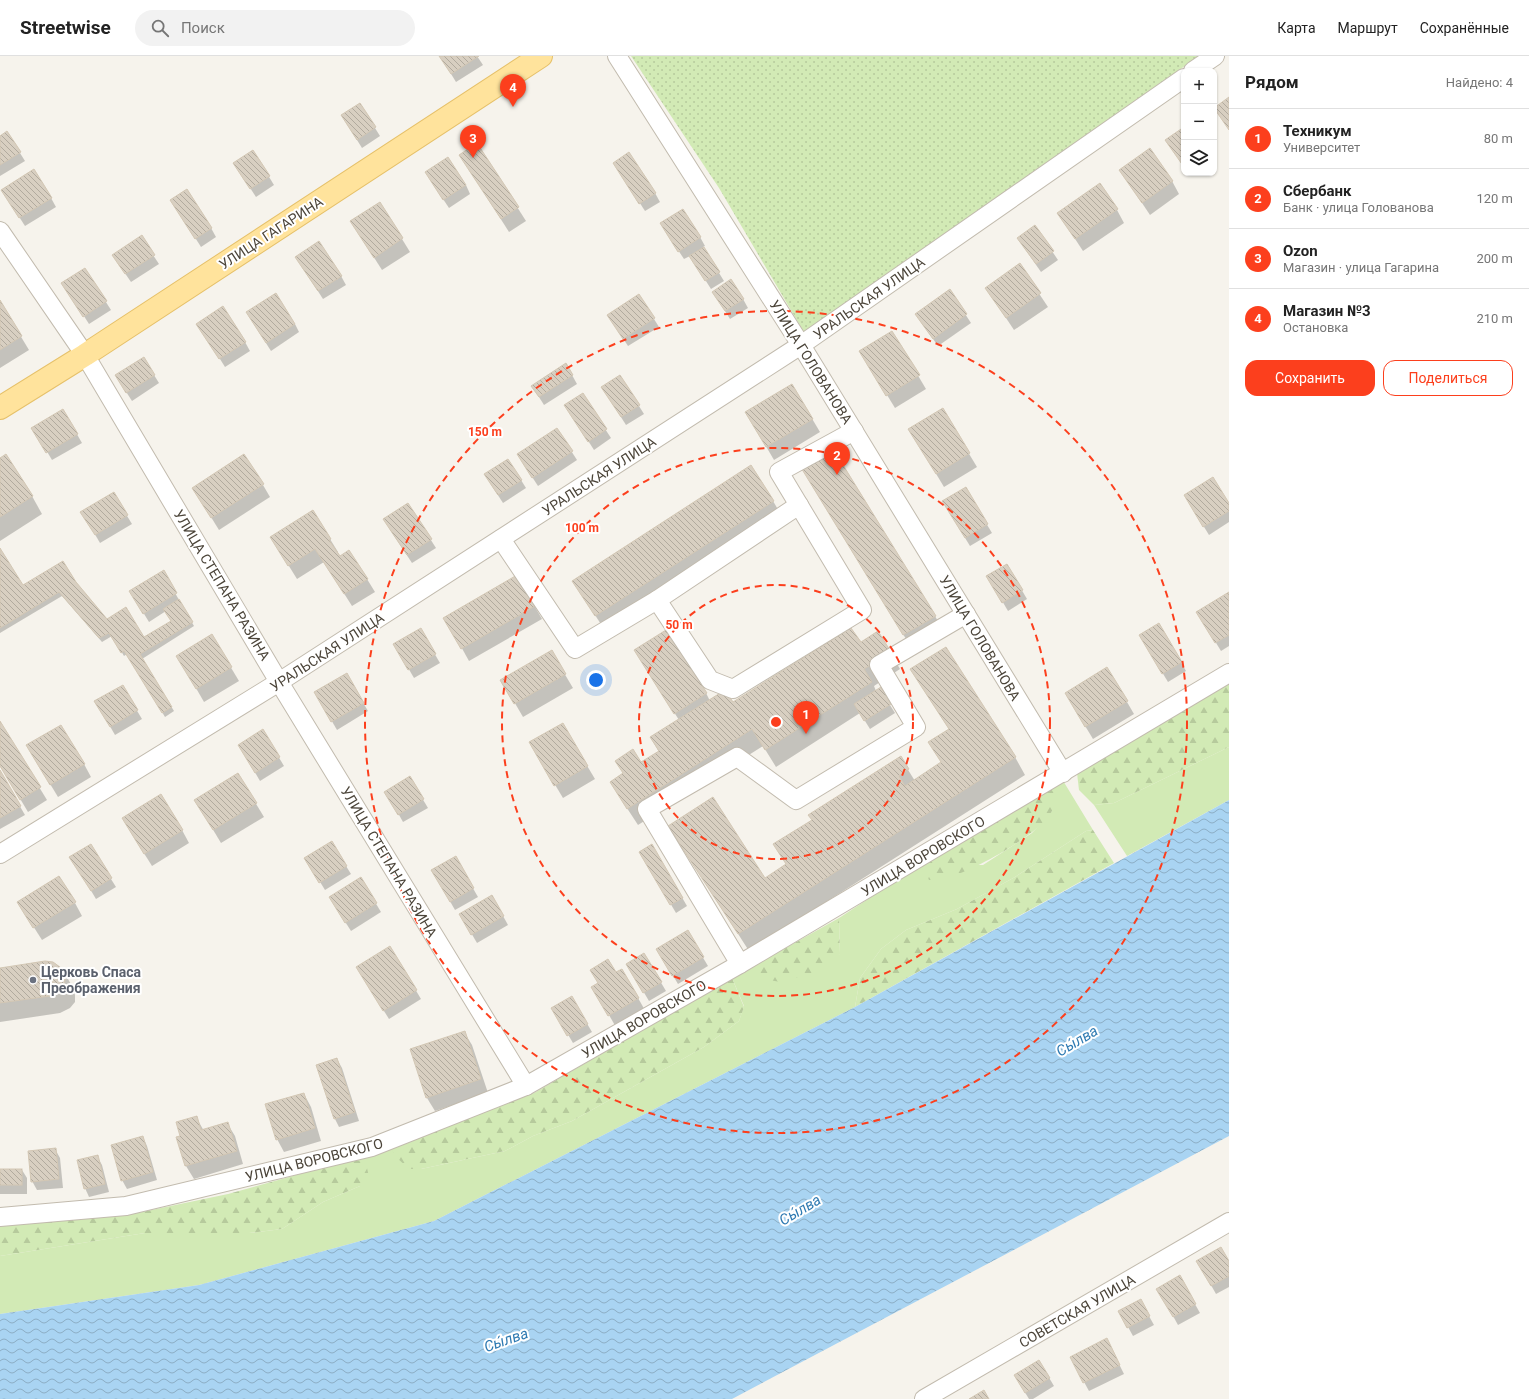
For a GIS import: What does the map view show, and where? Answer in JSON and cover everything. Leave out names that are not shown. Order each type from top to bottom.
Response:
[{"type":"main road","name":"УЛИЦА ГАГАРИНА","points":[[0,408],[85,355],[541,56]]},
{"type":"street","name":"УЛИЦА ГОЛОВАНОВА","points":[[617,56],[801,345],[1063,773]]},
{"type":"street","points":[[1198,68],[1215,56]]},
{"type":"street","name":"УРАЛЬСКАЯ УЛИЦА","points":[[0,854],[280,682],[801,345],[1181,80]]},
{"type":"street","name":"УЛИЦА СТЕПАНА РАЗИНА","points":[[0,230],[85,355],[280,682],[526,1086]]},
{"type":"street","points":[[656,600],[710,680],[733,688],[862,610],[779,472],[854,431]]},
{"type":"street","points":[[501,539],[575,650],[656,600],[799,505]]},
{"type":"street","points":[[740,964],[647,809],[737,757],[796,800],[916,727],[879,665],[966,614]]},
{"type":"street","name":"УЛИЦА ВОРОВСКОГО","points":[[0,1217],[126,1206],[372,1147],[526,1086],[740,964],[1229,673]]},
{"type":"street","name":"СОВЕТСКАЯ УЛИЦА","points":[[924,1399],[1229,1222]]},
{"type":"green space","points":[[631,56],[1199,56],[805,334],[719,188]]},
{"type":"green space","points":[[1229,680],[1229,747],[1114,803],[1094,805],[1079,790],[1077,773]]},
{"type":"green space","points":[[1229,747],[1229,800],[1127,856],[1094,805],[1114,803]]},
{"type":"green space","points":[[1062,779],[1093,830],[1086,831],[1015,877],[957,909],[906,930],[881,949],[860,978],[855,1007],[434,1221],[199,1285],[0,1314],[0,1256],[145,1233],[249,1233],[282,1229],[323,1202],[360,1186],[350,1160],[391,1147],[421,1169],[505,1151],[533,1136],[572,1121],[704,1047],[739,1021],[744,1006],[732,978],[752,967],[840,954],[839,918],[922,864],[983,865],[1032,833],[1052,811],[1053,784]]},
{"type":"green space","points":[[1053,784],[1055,798],[1052,811],[1034,830],[1006,850],[975,867],[950,877],[929,880],[922,864]]},
{"type":"green space","points":[[1093,830],[1114,863],[855,1007],[860,978],[881,949],[906,930],[957,909],[1015,877],[1086,831]]},
{"type":"green space","points":[[839,918],[840,954],[810,974],[780,982],[759,978],[752,967]]},
{"type":"green space","points":[[732,978],[744,1007],[739,1021],[704,1047],[572,1121],[533,1136],[505,1151],[421,1169],[409,1169],[395,1156],[391,1147],[534,1093]]},
{"type":"green space","points":[[350,1160],[362,1161],[367,1168],[369,1177],[360,1186],[323,1202],[282,1229],[249,1233],[145,1233],[0,1256],[0,1225],[137,1213],[228,1194]]},
{"type":"water","name":"Сы́лва","points":[[1229,800],[1229,1136],[732,1399],[0,1399],[0,1314],[199,1285],[434,1221],[855,1007]]},
{"type":"building","points":[[439,56],[479,56],[451,74]]},
{"type":"building","points":[[1229,97],[1229,130],[1217,112],[1217,106]]},
{"type":"building","points":[[360,103],[376,127],[357,140],[341,115]]},
{"type":"building","points":[[1181,129],[1181,163],[1165,140]]},
{"type":"building","points":[[7,131],[21,152],[0,165],[0,136]]},
{"type":"building","points":[[477,143],[519,207],[501,219],[459,155]]},
{"type":"building","points":[[1150,148],[1173,181],[1142,203],[1119,170]]},
{"type":"building","points":[[253,150],[270,176],[250,189],[233,163]]},
{"type":"building","points":[[629,152],[656,193],[639,204],[613,163]]},
{"type":"building","points":[[448,157],[466,185],[443,200],[425,172]]},
{"type":"building","points":[[34,169],[52,198],[19,218],[1,190]]},
{"type":"building","points":[[1100,183],[1118,209],[1075,239],[1057,213]]},
{"type":"building","points":[[187,189],[212,228],[195,239],[170,200]]},
{"type":"building","points":[[380,202],[403,238],[374,258],[350,221]]},
{"type":"building","points":[[683,209],[701,237],[678,252],[660,223]]},
{"type":"building","points":[[1035,225],[1054,251],[1036,264],[1017,238]]},
{"type":"building","points":[[142,235],[155,255],[125,274],[112,255]]},
{"type":"building","points":[[319,241],[342,276],[318,291],[295,257]]},
{"type":"building","points":[[704,247],[720,272],[705,281],[689,256]]},
{"type":"building","points":[[1020,263],[1041,293],[1006,318],[985,288]]},
{"type":"building","points":[[85,268],[107,301],[83,317],[61,283]]},
{"type":"building","points":[[731,279],[744,299],[725,311],[712,292]]},
{"type":"building","points":[[950,289],[967,314],[933,339],[915,314]]},
{"type":"building","points":[[276,293],[295,324],[266,343],[246,312]]},
{"type":"building","points":[[639,294],[655,318],[623,339],[607,315]]},
{"type":"building","points":[[0,300],[22,336],[0,350]]},
{"type":"building","points":[[223,306],[246,342],[219,359],[196,324]]},
{"type":"building","points":[[892,331],[920,375],[886,396],[859,351]]},
{"type":"building","points":[[144,357],[155,375],[126,393],[115,375]]},
{"type":"building","points":[[566,363],[573,375],[539,397],[531,386]]},
{"type":"building","points":[[620,375],[640,405],[621,417],[601,387]]},
{"type":"building","points":[[792,384],[813,419],[766,447],[745,412]]},
{"type":"building","points":[[583,393],[607,429],[588,442],[564,405]]},
{"type":"building","points":[[943,408],[970,453],[936,474],[908,429]]},
{"type":"building","points":[[63,409],[78,434],[46,453],[31,428]]},
{"type":"building","points":[[557,428],[573,451],[532,478],[517,454]]},
{"type":"building","points":[[832,447],[936,616],[903,635],[800,466]]},
{"type":"building","points":[[6,454],[33,496],[0,517],[0,458]]},
{"type":"building","points":[[244,454],[264,484],[211,518],[192,488]]},
{"type":"building","points":[[508,459],[522,480],[498,495],[484,474]]},
{"type":"building","points":[[751,465],[774,501],[595,616],[572,581]]},
{"type":"building","points":[[1213,477],[1229,503],[1229,511],[1203,527],[1184,495]]},
{"type":"building","points":[[966,487],[988,524],[965,538],[942,501]]},
{"type":"building","points":[[114,492],[128,515],[95,535],[80,512]]},
{"type":"building","points":[[408,503],[432,539],[407,555],[383,519]]},
{"type":"building","points":[[313,510],[331,539],[329,540],[340,556],[349,550],[368,579],[344,594],[315,549],[288,566],[270,537]]},
{"type":"building","points":[[0,548],[23,585],[63,561],[76,582],[107,619],[126,607],[144,637],[171,621],[163,609],[179,599],[193,622],[140,654],[172,707],[162,713],[124,651],[121,653],[109,633],[99,638],[59,592],[0,628]]},
{"type":"building","points":[[1007,564],[1023,590],[1002,603],[986,576]]},
{"type":"building","points":[[164,570],[177,593],[143,614],[129,591]]},
{"type":"building","points":[[517,575],[535,606],[461,649],[443,618]]},
{"type":"building","points":[[1229,592],[1229,635],[1215,643],[1196,612]]},
{"type":"building","points":[[1159,623],[1182,662],[1162,674],[1139,635]]},
{"type":"building","points":[[421,628],[436,654],[408,670],[393,644]]},
{"type":"building","points":[[851,628],[861,642],[878,631],[891,652],[864,669],[872,682],[765,750],[752,729],[627,809],[610,782],[623,773],[615,761],[633,749],[641,762],[659,751],[650,737],[725,690],[733,702]]},
{"type":"building","points":[[666,630],[707,693],[674,714],[634,650]]},
{"type":"building","points":[[212,634],[232,667],[196,689],[176,656]]},
{"type":"building","points":[[946,647],[1016,757],[738,934],[668,826],[713,797],[765,878],[786,864],[773,844],[812,820],[808,815],[901,756],[909,769],[899,776],[905,786],[941,762],[928,742],[949,729],[910,669]]},
{"type":"building","points":[[552,650],[566,674],[514,704],[500,680]]},
{"type":"building","points":[[1107,667],[1128,701],[1085,727],[1065,693]]},
{"type":"building","points":[[347,673],[364,703],[331,722],[314,692]]},
{"type":"building","points":[[123,685],[138,710],[110,727],[94,701]]},
{"type":"building","points":[[881,687],[891,704],[864,721],[854,704]]},
{"type":"building","points":[[0,721],[41,787],[20,800],[0,766]]},
{"type":"building","points":[[563,723],[588,766],[554,786],[529,742]]},
{"type":"building","points":[[61,725],[85,764],[50,785],[26,745]]},
{"type":"building","points":[[263,729],[280,757],[255,773],[238,745]]},
{"type":"building","points":[[0,770],[21,806],[0,818]]},
{"type":"building","points":[[238,773],[257,803],[213,830],[194,800]]},
{"type":"building","points":[[410,776],[424,799],[398,815],[384,792]]},
{"type":"building","points":[[161,794],[183,830],[144,854],[122,818]]},
{"type":"building","points":[[332,841],[347,866],[319,883],[304,858]]},
{"type":"building","points":[[91,844],[112,878],[91,891],[69,857]]},
{"type":"building","points":[[652,844],[683,898],[670,905],[639,852]]},
{"type":"building","points":[[456,856],[474,888],[450,902],[431,870]]},
{"type":"building","points":[[59,876],[76,902],[33,928],[17,902]]},
{"type":"building","points":[[361,877],[377,903],[345,923],[329,897]]},
{"type":"building","points":[[492,895],[504,916],[471,935],[459,914]]},
{"type":"building","points":[[688,930],[704,957],[672,976],[656,949]]},
{"type":"building","points":[[390,946],[417,990],[383,1011],[356,967]]},
{"type":"building","points":[[644,953],[662,982],[643,993],[626,964]]},
{"type":"building","points":[[608,959],[616,972],[622,969],[639,998],[608,1016],[591,987],[598,983],[590,970]]},
{"type":"building","name":"Церковь Спаса Преображения","points":[[45,961],[53,962],[64,970],[66,976],[63,989],[50,996],[0,1003],[0,968]]},
{"type":"building","points":[[572,996],[588,1024],[567,1036],[551,1008]]},
{"type":"building","points":[[465,1031],[481,1079],[426,1098],[410,1049]]},
{"type":"building","points":[[337,1058],[355,1112],[334,1119],[316,1065]]},
{"type":"building","points":[[304,1093],[315,1128],[276,1140],[265,1104]]},
{"type":"building","points":[[197,1116],[201,1130],[228,1122],[237,1151],[185,1166],[176,1137],[180,1136],[176,1122]]},
{"type":"building","points":[[143,1136],[153,1172],[121,1181],[111,1145]]},
{"type":"building","points":[[56,1148],[59,1179],[31,1182],[28,1151]]},
{"type":"building","points":[[98,1155],[105,1184],[84,1189],[77,1160]]},
{"type":"building","points":[[0,1169],[22,1169],[22,1185],[0,1185]]},
{"type":"building","points":[[1221,1247],[1229,1261],[1229,1276],[1211,1286],[1196,1261]]},
{"type":"building","points":[[1180,1275],[1196,1304],[1173,1317],[1156,1289]]},
{"type":"building","points":[[1141,1299],[1150,1316],[1127,1328],[1118,1311]]},
{"type":"building","points":[[1107,1338],[1120,1365],[1083,1383],[1070,1357]]},
{"type":"building","points":[[1039,1360],[1050,1378],[1025,1393],[1014,1375]]},
{"type":"building","points":[[984,1390],[989,1399],[969,1399]]},
{"type":"place","name":"Магазин №3","points":[[513,107]]},
{"type":"place","name":"Ozon","points":[[473,158]]},
{"type":"place","name":"Сбербанк","points":[[837,475]]},
{"type":"place","name":"Техникум","points":[[806,734]]},
{"type":"place","name":"Церковь Спаса Преображения","points":[[33,980]]}]
